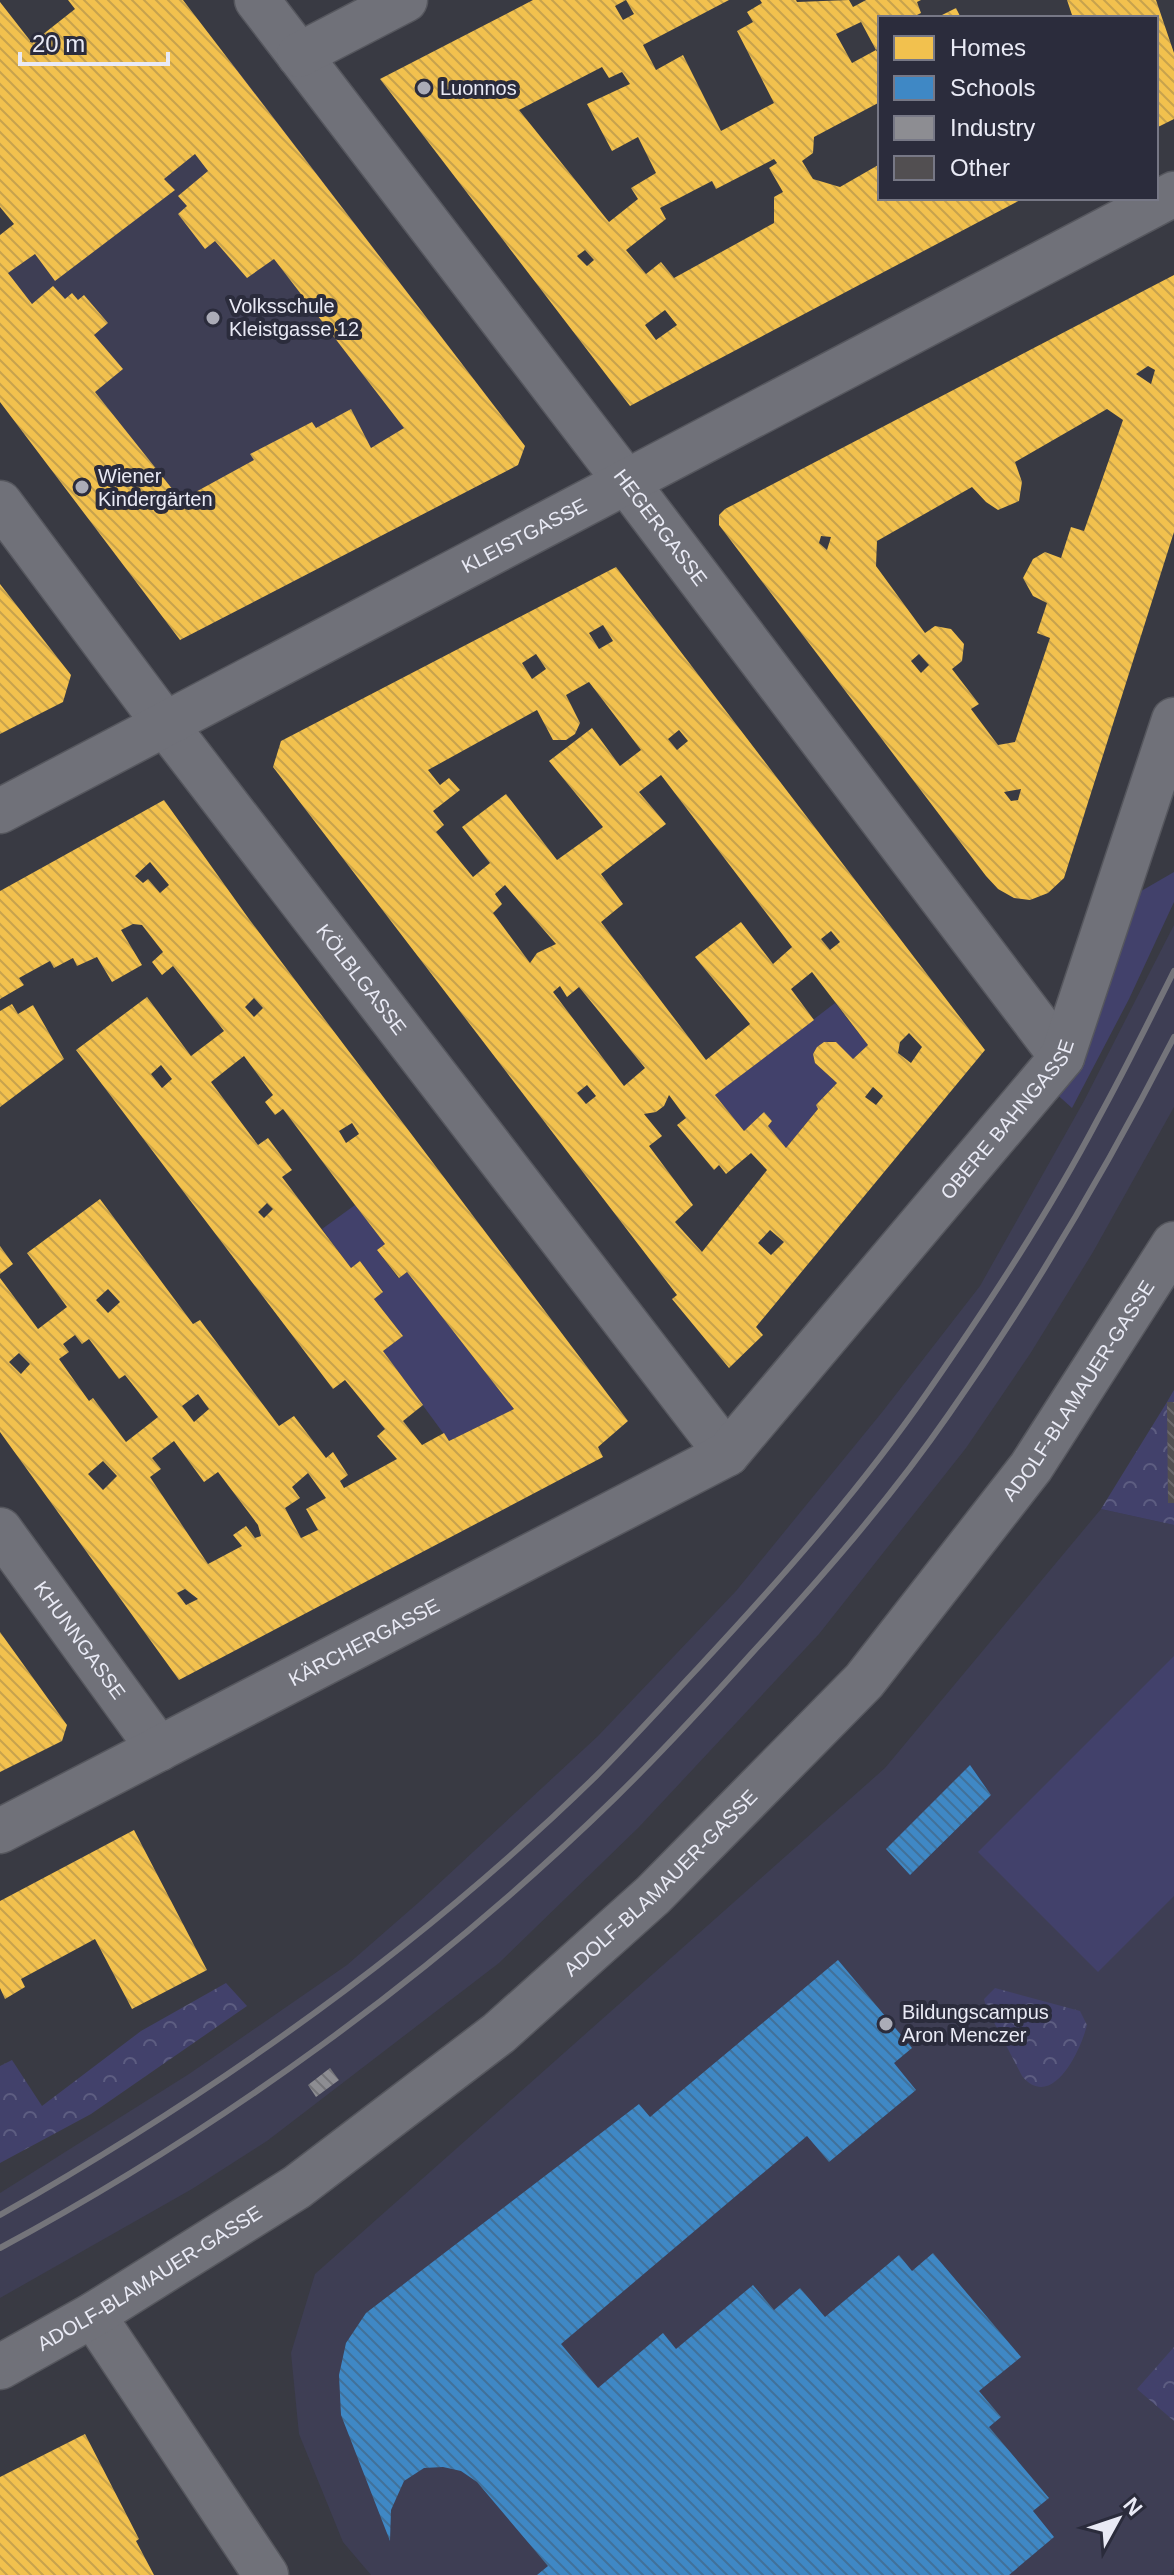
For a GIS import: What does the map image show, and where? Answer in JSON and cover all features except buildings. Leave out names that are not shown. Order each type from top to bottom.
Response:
[{"type":"street","name":"HEGERGASSE","points":[[257,0],[1062,1057]]},
{"type":"street","points":[[299,55],[405,0]]},
{"type":"street","name":"KLEISTGASSE","points":[[0,811],[1174,194]]},
{"type":"street","name":"KÖLBLGASSE","points":[[0,503],[165,724],[727,1454]]},
{"type":"street","name":"OBERE BAHNGASSE","points":[[727,1454],[1062,1057],[1174,720]]},
{"type":"street","name":"ADOLF-BLAMAUER-GASSE","points":[[0,2367],[93,2315],[297,2187],[499,2033],[653,1895],[864,1681],[1031,1467],[1174,1244]]},
{"type":"street","name":"KÄRCHERGASSE","points":[[0,1831],[727,1454]]},
{"type":"street","name":"KHUNNGASSE","points":[[0,1530],[159,1749]]},
{"type":"street","points":[[93,2315],[266,2575]]},
{"type":"shaded area","name":"Volksschule Kleistgasse 12","points":[[230,60],[525,446],[518,465],[180,640],[0,402],[0,235]]},
{"type":"shaded area","points":[[1174,925],[1174,1107],[1093,1252],[1030,1354],[966,1448],[819,1634],[639,1827],[499,1963],[267,2141],[192,2189],[0,2298],[0,2193],[189,2074],[347,1965],[598,1736],[736,1591],[980,1286],[1084,1101]]},
{"type":"shaded area","name":"Bildungscampus Aron Menczer","points":[[1101,1509],[1174,1525],[1174,2568],[1171,2575],[371,2575],[343,2542],[299,2434],[291,2353],[315,2274],[885,1768]]},
{"type":"green space","points":[[1174,872],[1174,902],[1129,999],[1072,1108],[1052,1090],[1136,894]]},
{"type":"green space","points":[[835,1003],[868,1045],[853,1059],[835,1042],[817,1048],[813,1054],[815,1063],[837,1083],[817,1104],[818,1109],[786,1148],[768,1126],[772,1121],[765,1113],[744,1131],[715,1095]]},
{"type":"green space","points":[[355,1205],[385,1244],[377,1250],[398,1278],[407,1272],[514,1409],[449,1441],[383,1351],[403,1336],[374,1299],[383,1291],[360,1261],[351,1268],[322,1229]]},
{"type":"green space","points":[[1174,1390],[1174,1525],[1101,1509],[1167,1402]]},
{"type":"green space","points":[[1174,1656],[1174,1896],[1098,1972],[978,1852]]},
{"type":"green space","points":[[226,1983],[247,2006],[91,2114],[0,2163],[0,2066],[12,2060],[42,2106],[141,2031]]},
{"type":"green space","points":[[995,1988],[1080,2011],[1087,2025],[1084,2036],[1072,2062],[1054,2082],[1044,2087],[1033,2085],[1022,2076],[986,2007],[984,1999]]},
{"type":"green space","points":[[1174,2347],[1174,2421],[1137,2389]]},
{"type":"railway","points":[[0,2215],[159,2119],[312,2015],[386,1959],[528,1840],[635,1736],[817,1535],[927,1393],[995,1293],[1059,1190],[1174,971]]},
{"type":"railway","points":[[0,2248],[164,2152],[323,2044],[475,1925],[547,1862],[651,1762],[830,1566],[927,1445],[980,1369],[1068,1230],[1174,1037]]},
{"type":"place","name":"Luonnos","points":[[424,88]]},
{"type":"place","name":"Volksschule Kleistgasse 12","points":[[213,318]]},
{"type":"place","name":"Wiener Kindergärten","points":[[82,487]]},
{"type":"place","name":"Bildungscampus Aron Menczer","points":[[886,2024]]}]
